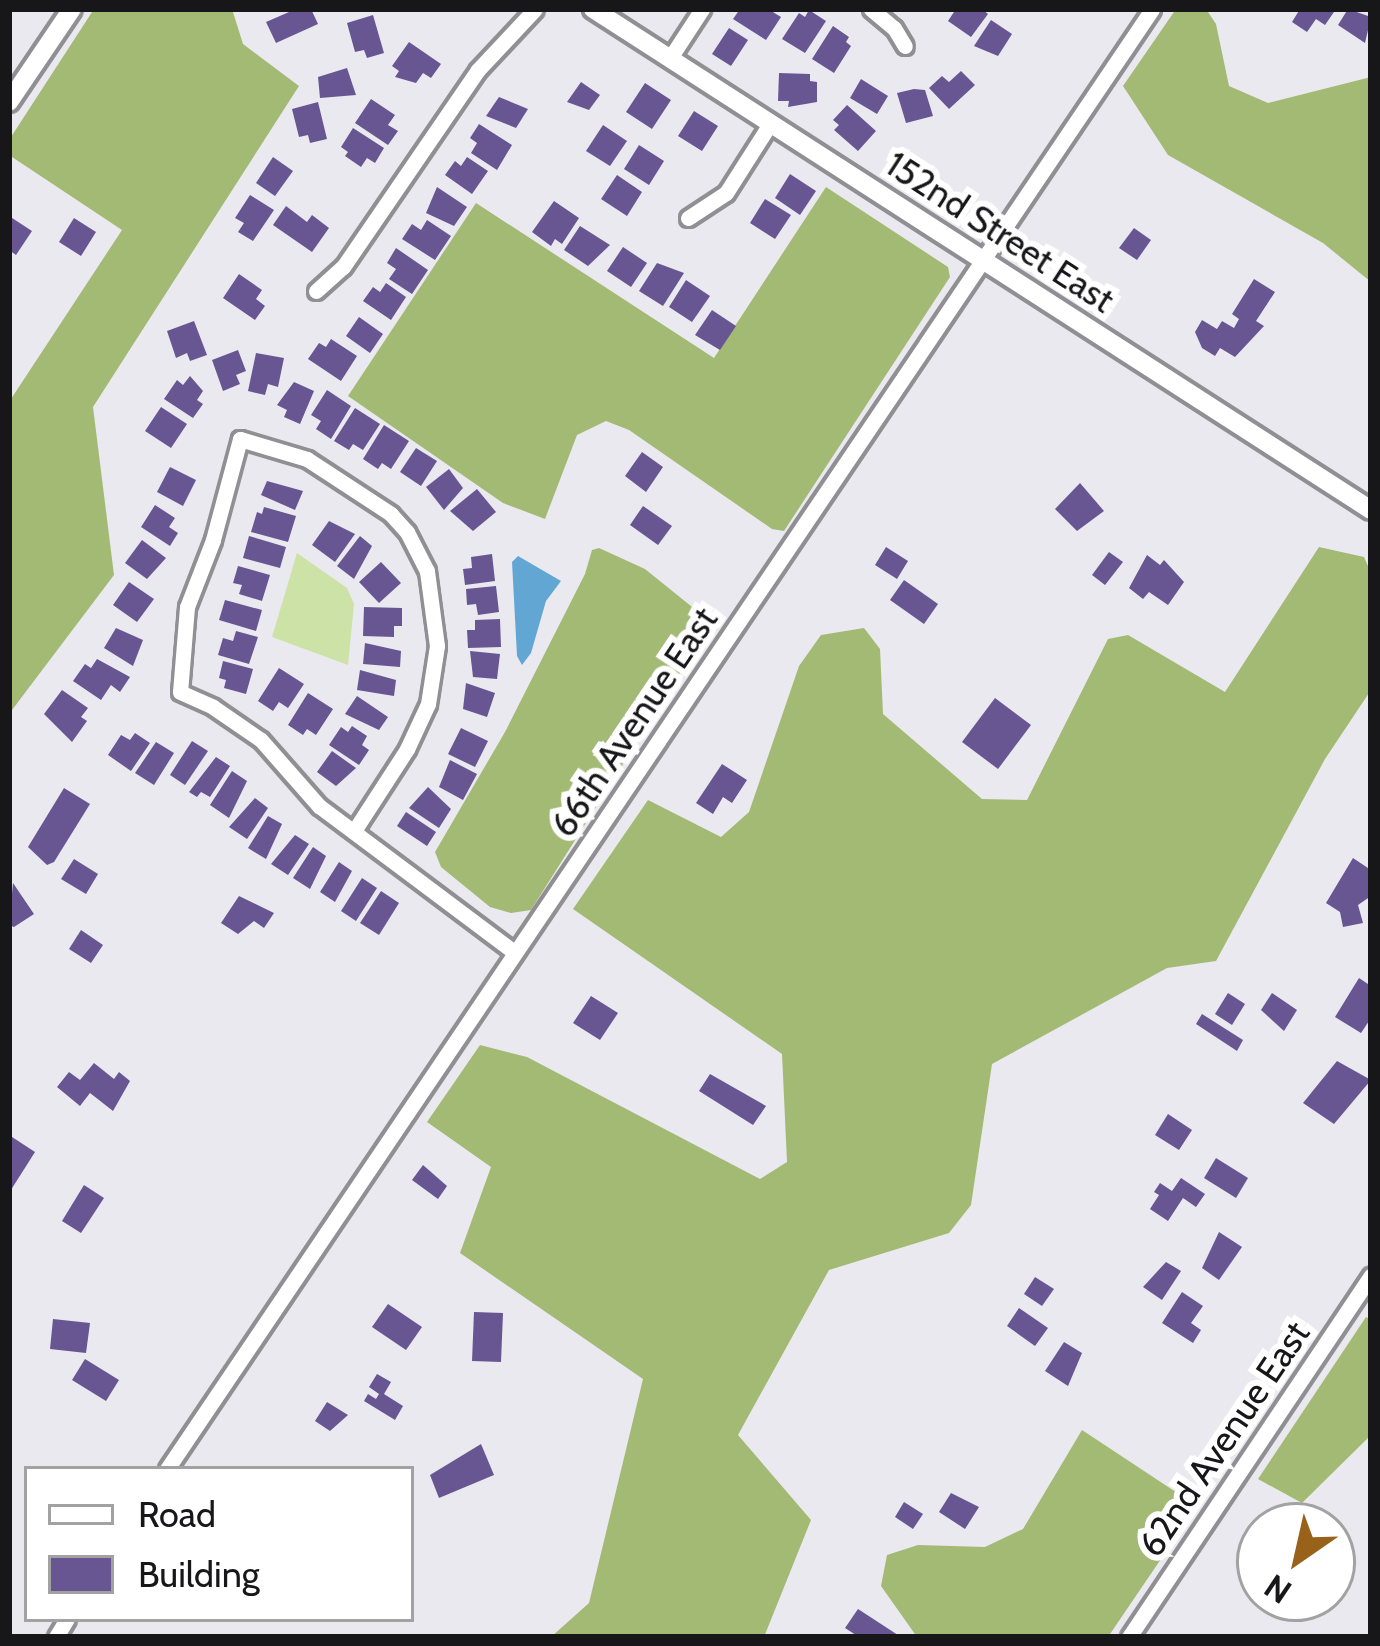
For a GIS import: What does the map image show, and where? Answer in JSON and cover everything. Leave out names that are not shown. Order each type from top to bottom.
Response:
[{"type":"street","points":[[9,102],[72,9]]},
{"type":"street","points":[[316,291],[343,267],[478,70],[535,9]]},
{"type":"street","name":"152nd Street East","points":[[593,9],[1371,510]]},
{"type":"street","points":[[670,58],[702,9]]},
{"type":"street","points":[[871,9],[905,46]]},
{"type":"street","name":"66th Avenue East","points":[[169,1466],[1152,9]]},
{"type":"street","points":[[688,218],[726,193],[770,124]]},
{"type":"street","points":[[354,831],[407,749],[428,704],[437,646],[427,571],[407,532],[391,514],[307,459],[240,439],[213,540],[187,607],[180,692],[261,740],[292,781],[354,831],[514,952]]},
{"type":"street","name":"62nd Avenue East","points":[[1129,1637],[1371,1276]]},
{"type":"green space","points":[[94,9],[232,9],[243,44],[299,86],[93,407],[114,575],[9,714],[9,402],[122,230],[9,155],[9,140]]},
{"type":"green space","points":[[1176,9],[1206,9],[1216,24],[1229,86],[1268,103],[1371,77],[1371,282],[1323,243],[1168,155],[1123,86]]},
{"type":"green space","points":[[826,187],[948,267],[950,277],[784,531],[772,529],[629,430],[606,421],[577,435],[545,519],[503,503],[348,396],[476,203],[714,358]]},
{"type":"green space","points":[[1319,547],[1364,557],[1371,573],[1371,690],[1325,759],[1216,961],[1167,968],[992,1064],[971,1205],[949,1233],[829,1270],[738,1435],[811,1520],[764,1637],[551,1637],[589,1603],[643,1379],[460,1253],[491,1167],[427,1122],[480,1045],[527,1057],[760,1179],[787,1162],[782,1054],[573,909],[648,800],[721,837],[749,812],[799,666],[821,635],[864,628],[880,649],[883,714],[982,799],[1027,800],[1108,639],[1128,635],[1225,692]]},
{"type":"green space","points":[[599,548],[645,569],[712,623],[531,910],[511,913],[490,907],[441,867],[435,852],[505,732],[585,574],[592,550]]},
{"type":"green space","points":[[297,553],[347,588],[354,604],[348,665],[272,637]]},
{"type":"green space","points":[[1366,1317],[1371,1320],[1371,1435],[1303,1502],[1258,1479]]},
{"type":"green space","points":[[1082,1430],[1197,1506],[1108,1637],[917,1637],[881,1586],[887,1555],[918,1545],[985,1547],[1023,1529]]},
{"type":"water","points":[[518,556],[561,581],[546,601],[531,653],[522,665],[517,656],[512,562]]},
{"type":"building","points":[[296,9],[311,9],[318,24],[276,43],[266,22]]},
{"type":"building","points":[[740,9],[768,9],[781,17],[766,40],[733,19]]},
{"type":"building","points":[[956,9],[982,9],[988,14],[971,37],[948,21]]},
{"type":"building","points":[[1300,9],[1334,12],[1325,25],[1316,19],[1307,32],[1292,22]]},
{"type":"building","points":[[1348,9],[1371,17],[1365,43],[1338,25]]},
{"type":"building","points":[[809,10],[826,21],[805,53],[782,39],[799,13],[805,17]]},
{"type":"building","points":[[373,15],[384,53],[367,58],[364,50],[355,52],[347,23]]},
{"type":"building","points":[[991,20],[1012,34],[998,56],[974,46]]},
{"type":"building","points":[[833,26],[849,37],[846,42],[851,46],[834,73],[812,59]]},
{"type":"building","points":[[729,28],[748,40],[731,66],[712,54]]},
{"type":"building","points":[[409,42],[441,64],[431,78],[423,73],[416,83],[395,77],[399,71],[392,66]]},
{"type":"building","points":[[347,68],[356,95],[320,98],[318,77]]},
{"type":"building","points":[[961,71],[975,85],[949,109],[929,88],[942,76],[949,82]]},
{"type":"building","points":[[779,73],[810,74],[810,81],[817,82],[817,102],[788,107],[789,101],[778,101]]},
{"type":"building","points":[[861,79],[888,96],[877,114],[850,98]]},
{"type":"building","points":[[581,82],[600,95],[589,110],[567,102]]},
{"type":"building","points":[[645,83],[671,100],[652,129],[626,112]]},
{"type":"building","points":[[925,90],[933,116],[906,123],[897,93]]},
{"type":"building","points":[[499,97],[528,109],[516,128],[486,116]]},
{"type":"building","points":[[371,99],[395,115],[388,125],[398,131],[388,145],[355,123]]},
{"type":"building","points":[[318,102],[327,139],[310,143],[308,135],[299,137],[292,109]]},
{"type":"building","points":[[847,105],[876,131],[858,151],[834,130],[839,125],[833,120]]},
{"type":"building","points":[[694,111],[718,126],[702,151],[678,136]]},
{"type":"building","points":[[479,124],[512,145],[497,170],[471,153],[477,143],[470,138]]},
{"type":"building","points":[[603,125],[627,141],[610,166],[586,151]]},
{"type":"building","points":[[353,128],[384,148],[375,163],[367,158],[361,167],[345,156],[348,152],[341,147]]},
{"type":"building","points":[[639,145],[664,161],[649,185],[624,169]]},
{"type":"building","points":[[273,157],[293,171],[275,196],[256,183]]},
{"type":"building","points":[[467,157],[488,171],[472,194],[445,175],[455,161],[461,166]]},
{"type":"building","points":[[790,174],[816,191],[800,215],[775,198]]},
{"type":"building","points":[[617,175],[642,192],[627,216],[601,199]]},
{"type":"building","points":[[437,187],[467,207],[454,226],[426,213]]},
{"type":"building","points":[[250,195],[274,210],[253,241],[238,232],[244,223],[235,218]]},
{"type":"building","points":[[765,199],[791,215],[775,239],[750,223]]},
{"type":"building","points":[[554,201],[579,218],[562,244],[555,239],[551,246],[532,232]]},
{"type":"building","points":[[286,206],[307,222],[312,215],[329,228],[312,252],[273,225]]},
{"type":"building","points":[[9,216],[32,231],[16,255],[9,250]]},
{"type":"building","points":[[74,218],[96,232],[81,256],[59,242]]},
{"type":"building","points":[[427,220],[451,236],[435,260],[402,239],[412,224],[421,230]]},
{"type":"building","points":[[580,226],[610,245],[588,266],[564,250]]},
{"type":"building","points":[[1134,228],[1151,240],[1137,260],[1119,248]]},
{"type":"building","points":[[623,247],[647,263],[631,287],[607,271]]},
{"type":"building","points":[[396,248],[428,270],[412,294],[389,279],[396,269],[387,263]]},
{"type":"building","points":[[657,263],[684,273],[663,306],[639,291]]},
{"type":"building","points":[[239,274],[262,290],[256,299],[265,306],[255,320],[223,298]]},
{"type":"building","points":[[1254,279],[1275,292],[1256,321],[1264,326],[1235,357],[1220,348],[1215,356],[1202,348],[1195,332],[1202,320],[1217,329],[1222,321],[1234,328],[1239,319],[1232,314]]},
{"type":"building","points":[[686,280],[710,296],[692,322],[669,307]]},
{"type":"building","points":[[386,283],[406,297],[391,320],[363,301],[373,287],[380,292]]},
{"type":"building","points":[[712,310],[736,326],[720,350],[695,335]]},
{"type":"building","points":[[359,317],[383,334],[370,353],[346,336]]},
{"type":"building","points":[[194,321],[207,355],[190,361],[187,353],[176,358],[167,331]]},
{"type":"building","points":[[331,339],[357,356],[341,381],[308,359],[319,343],[326,347]]},
{"type":"building","points":[[238,350],[246,371],[236,375],[240,384],[223,391],[212,360]]},
{"type":"building","points":[[256,353],[284,358],[278,387],[268,384],[265,395],[248,391]]},
{"type":"building","points":[[190,376],[203,391],[197,400],[203,404],[193,418],[164,399],[177,380],[183,385]]},
{"type":"building","points":[[294,382],[314,391],[300,424],[284,417],[287,410],[277,405]]},
{"type":"building","points":[[327,390],[351,406],[331,439],[316,429],[321,421],[311,415]]},
{"type":"building","points":[[161,407],[187,424],[171,448],[145,431]]},
{"type":"building","points":[[355,408],[380,424],[363,450],[353,444],[349,450],[334,441]]},
{"type":"building","points":[[384,425],[409,441],[391,469],[382,463],[378,469],[363,459]]},
{"type":"building","points":[[416,448],[437,461],[421,486],[400,472]]},
{"type":"building","points":[[642,452],[663,467],[646,492],[625,476]]},
{"type":"building","points":[[170,467],[196,480],[183,506],[157,492]]},
{"type":"building","points":[[449,469],[463,488],[444,510],[426,487]]},
{"type":"building","points":[[267,481],[303,491],[295,510],[261,495]]},
{"type":"building","points":[[1080,483],[1104,511],[1077,531],[1055,509]]},
{"type":"building","points":[[477,489],[496,512],[473,531],[450,511]]},
{"type":"building","points":[[155,505],[175,518],[169,527],[178,533],[170,546],[141,527]]},
{"type":"building","points":[[643,506],[672,526],[658,545],[630,525]]},
{"type":"building","points":[[264,507],[296,516],[288,542],[251,532],[257,512],[262,514]]},
{"type":"building","points":[[329,521],[355,534],[335,562],[312,545]]},
{"type":"building","points":[[249,536],[286,547],[280,568],[243,558]]},
{"type":"building","points":[[360,536],[372,546],[354,579],[337,566]]},
{"type":"building","points":[[142,540],[166,558],[147,579],[125,563]]},
{"type":"building","points":[[886,547],[908,561],[897,579],[875,565]]},
{"type":"building","points":[[1109,552],[1123,562],[1105,585],[1092,575]]},
{"type":"building","points":[[492,554],[495,581],[465,585],[463,569],[472,568],[471,557]]},
{"type":"building","points":[[1147,555],[1160,565],[1164,560],[1184,582],[1168,605],[1149,592],[1143,599],[1129,588]]},
{"type":"building","points":[[381,562],[401,583],[379,603],[359,582]]},
{"type":"building","points":[[238,566],[270,575],[262,601],[239,594],[242,585],[233,583]]},
{"type":"building","points":[[904,580],[938,604],[924,624],[890,600]]},
{"type":"building","points":[[129,582],[154,599],[137,622],[113,605]]},
{"type":"building","points":[[496,586],[499,612],[478,615],[476,604],[467,605],[466,589]]},
{"type":"building","points":[[225,600],[262,610],[256,631],[219,620]]},
{"type":"building","points":[[364,607],[402,608],[402,626],[394,626],[394,637],[363,636]]},
{"type":"building","points":[[500,619],[501,647],[468,648],[467,630],[475,630],[475,620]]},
{"type":"building","points":[[116,628],[143,640],[133,666],[104,648]]},
{"type":"building","points":[[236,631],[258,637],[249,664],[218,655],[223,638],[233,641]]},
{"type":"building","points":[[365,643],[401,651],[400,667],[363,664]]},
{"type":"building","points":[[470,651],[500,654],[497,679],[473,677]]},
{"type":"building","points":[[97,659],[130,677],[120,692],[111,685],[101,700],[73,681],[85,664],[91,668]]},
{"type":"building","points":[[223,661],[253,669],[246,694],[224,688],[226,680],[219,678]]},
{"type":"building","points":[[279,668],[304,684],[288,708],[279,702],[273,711],[258,701]]},
{"type":"building","points":[[360,670],[396,680],[394,696],[357,690]]},
{"type":"building","points":[[466,683],[495,693],[487,717],[463,709]]},
{"type":"building","points":[[62,690],[88,708],[81,717],[87,721],[72,742],[44,714]]},
{"type":"building","points":[[308,693],[333,709],[316,735],[307,729],[303,735],[288,725]]},
{"type":"building","points":[[357,696],[388,717],[379,730],[345,714]]},
{"type":"building","points":[[995,698],[1031,725],[998,769],[962,742]]},
{"type":"building","points":[[352,726],[367,736],[362,745],[369,750],[359,765],[329,745],[341,727],[348,732]]},
{"type":"building","points":[[461,728],[488,741],[475,767],[448,754]]},
{"type":"building","points":[[135,733],[150,743],[131,771],[108,755],[121,735],[130,740]]},
{"type":"building","points":[[192,741],[208,751],[185,785],[170,775]]},
{"type":"building","points":[[156,742],[174,753],[154,785],[135,773]]},
{"type":"building","points":[[332,751],[356,768],[336,786],[317,772]]},
{"type":"building","points":[[216,757],[230,766],[210,797],[201,792],[197,797],[189,792]]},
{"type":"building","points":[[450,760],[477,774],[463,800],[439,787]]},
{"type":"building","points":[[722,764],[747,780],[732,803],[723,797],[713,814],[696,803]]},
{"type":"building","points":[[232,771],[247,781],[229,818],[210,805]]},
{"type":"building","points":[[428,787],[451,809],[439,828],[409,808]]},
{"type":"building","points":[[64,788],[90,804],[54,862],[47,865],[28,847]]},
{"type":"building","points":[[255,798],[268,808],[247,839],[229,827]]},
{"type":"building","points":[[406,812],[436,832],[427,846],[397,826]]},
{"type":"building","points":[[268,816],[282,824],[266,859],[248,848]]},
{"type":"building","points":[[295,835],[309,844],[288,875],[271,864]]},
{"type":"building","points":[[313,847],[326,856],[310,889],[293,878]]},
{"type":"building","points":[[1353,858],[1371,870],[1371,896],[1358,905],[1363,923],[1343,927],[1340,912],[1326,903]]},
{"type":"building","points":[[74,859],[98,874],[86,894],[61,879]]},
{"type":"building","points":[[339,862],[352,871],[335,902],[320,892]]},
{"type":"building","points":[[362,878],[377,888],[356,921],[341,911]]},
{"type":"building","points":[[13,883],[34,914],[14,927],[9,925]]},
{"type":"building","points":[[381,891],[399,903],[379,935],[360,923]]},
{"type":"building","points":[[239,896],[274,913],[264,928],[254,921],[238,934],[221,923]]},
{"type":"building","points":[[81,930],[103,945],[91,963],[69,949]]},
{"type":"building","points":[[1359,978],[1371,986],[1371,1018],[1361,1033],[1335,1017]]},
{"type":"building","points":[[1228,993],[1245,1004],[1232,1025],[1215,1014]]},
{"type":"building","points":[[1272,993],[1297,1010],[1284,1031],[1261,1010]]},
{"type":"building","points":[[591,996],[618,1013],[600,1040],[573,1023]]},
{"type":"building","points":[[1202,1014],[1243,1040],[1237,1051],[1196,1024]]},
{"type":"building","points":[[1337,1061],[1371,1080],[1334,1124],[1303,1103]]},
{"type":"building","points":[[94,1063],[114,1079],[119,1072],[130,1081],[113,1111],[90,1093],[80,1106],[57,1087],[69,1072],[80,1080]]},
{"type":"building","points":[[710,1074],[766,1106],[753,1125],[699,1091]]},
{"type":"building","points":[[1168,1114],[1192,1130],[1179,1150],[1155,1135]]},
{"type":"building","points":[[9,1135],[35,1152],[9,1193]]},
{"type":"building","points":[[1216,1158],[1248,1178],[1236,1198],[1204,1178]]},
{"type":"building","points":[[423,1165],[447,1186],[438,1199],[412,1180]]},
{"type":"building","points":[[1181,1178],[1205,1194],[1196,1207],[1183,1198],[1168,1221],[1150,1209],[1159,1195],[1154,1192],[1160,1183],[1172,1191]]},
{"type":"building","points":[[84,1185],[104,1198],[81,1233],[62,1221]]},
{"type":"building","points":[[1219,1232],[1242,1247],[1219,1280],[1202,1268]]},
{"type":"building","points":[[1166,1262],[1181,1271],[1162,1300],[1143,1287]]},
{"type":"building","points":[[1035,1277],[1054,1289],[1042,1306],[1024,1294]]},
{"type":"building","points":[[1182,1292],[1203,1306],[1191,1323],[1201,1330],[1193,1343],[1162,1323]]},
{"type":"building","points":[[388,1304],[422,1327],[406,1350],[372,1327]]},
{"type":"building","points":[[1019,1308],[1048,1328],[1035,1346],[1007,1326]]},
{"type":"building","points":[[474,1312],[503,1313],[501,1362],[472,1361]]},
{"type":"building","points":[[53,1319],[90,1323],[86,1353],[50,1349]]},
{"type":"building","points":[[1064,1342],[1082,1353],[1068,1386],[1045,1371]]},
{"type":"building","points":[[85,1359],[119,1380],[106,1401],[72,1380]]},
{"type":"building","points":[[377,1374],[391,1382],[384,1394],[403,1406],[395,1420],[364,1401],[368,1394],[376,1399],[379,1394],[369,1387]]},
{"type":"building","points":[[327,1402],[348,1415],[330,1431],[315,1421]]},
{"type":"building","points":[[481,1444],[494,1475],[439,1498],[430,1475]]},
{"type":"building","points":[[951,1493],[979,1507],[965,1529],[939,1512]]},
{"type":"building","points":[[904,1502],[923,1514],[913,1529],[895,1517]]},
{"type":"building","points":[[858,1609],[901,1637],[859,1637],[845,1628]]}]
